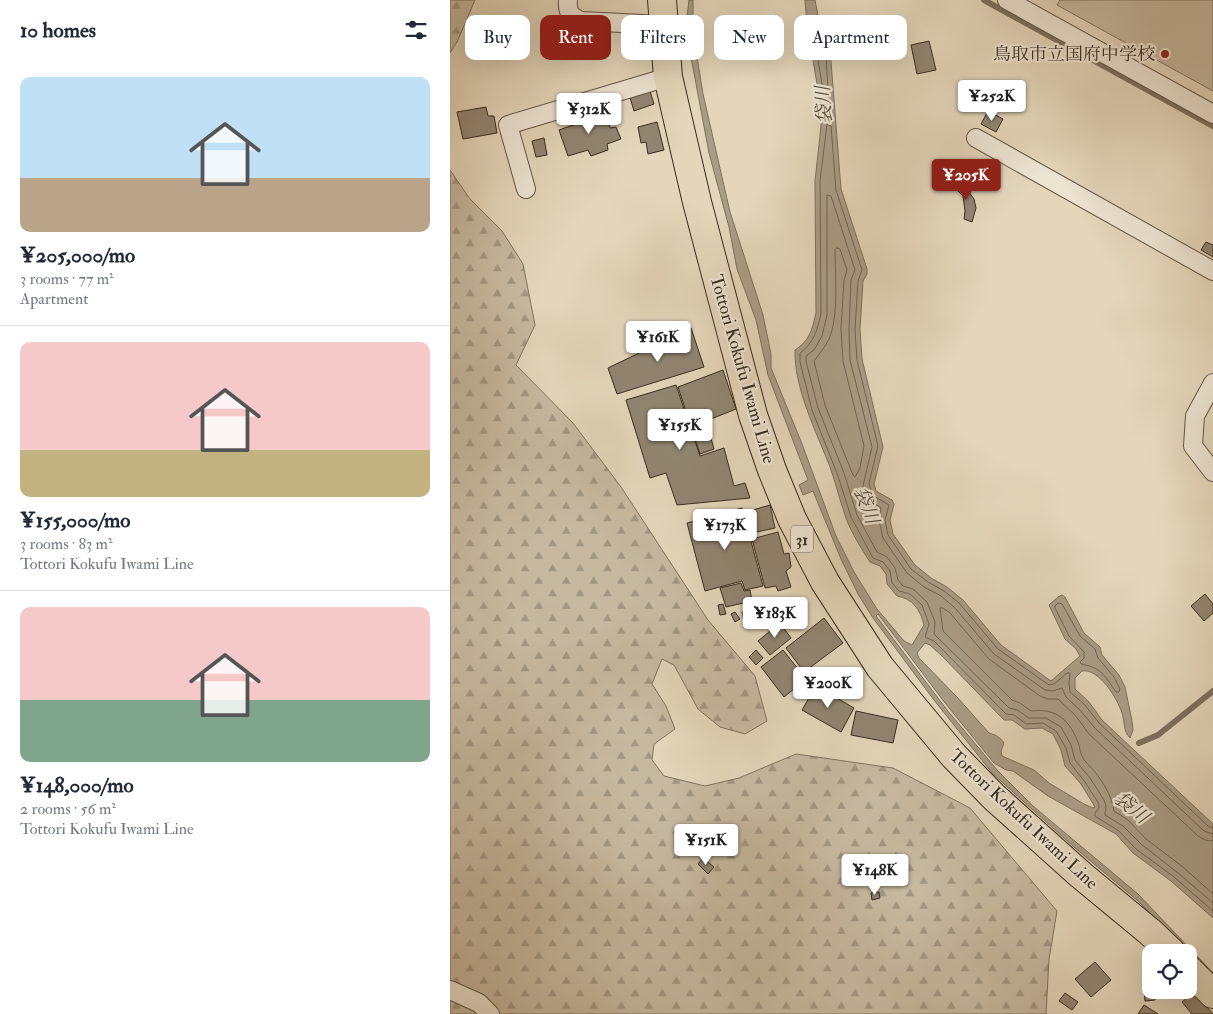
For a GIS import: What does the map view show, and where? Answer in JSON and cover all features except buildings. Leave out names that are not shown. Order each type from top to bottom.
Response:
[{"type":"main road","name":"Tottori Kokufu Iwami Line","points":[[663,13],[668,77],[697,202],[753,415],[792,520],[825,582],[880,667],[954,756],[994,796],[1081,875],[1163,944]]},
{"type":"main road","points":[[1197,978],[1213,994]]},
{"type":"street","points":[[568,0],[568,9],[571,17],[581,21],[663,13]]},
{"type":"street","points":[[1007,0],[1213,114]]},
{"type":"street","points":[[526,190],[508,125],[668,77]]},
{"type":"street","points":[[976,138],[1213,271]]},
{"type":"street","points":[[1213,383],[1195,416],[1193,446],[1213,472]]},
{"type":"street","points":[[450,990],[479,1003],[490,1014]]},
{"type":"green space","points":[[450,0],[475,0],[469,15],[465,15],[465,23],[450,53]]},
{"type":"green space","name":"鳥取市立国府中学校","points":[[1060,0],[1213,0],[1213,91],[1057,5]]},
{"type":"green space","points":[[450,170],[470,199],[502,231],[523,264],[535,325],[516,365],[573,423],[621,487],[708,620],[755,676],[767,721],[745,734],[720,727],[698,709],[674,665],[662,659],[652,684],[666,706],[675,729],[654,744],[652,760],[664,776],[705,786],[739,778],[796,754],[893,768],[970,808],[1057,911],[1049,959],[1046,1014],[494,1014],[450,988]]},
{"type":"green space","points":[[450,994],[486,1014],[450,1014]]},
{"type":"water","points":[[689,0],[693,0],[693,15],[687,15]]},
{"type":"water","points":[[805,0],[815,0],[818,15],[806,15]]},
{"type":"water","name":"袋川","points":[[692,60],[698,60],[703,94],[730,212],[763,315],[771,354],[771,368],[836,536],[854,572],[877,609],[904,641],[912,645],[924,625],[920,614],[912,602],[897,596],[887,584],[886,574],[880,566],[870,562],[854,535],[846,518],[830,467],[807,409],[798,379],[795,350],[810,334],[816,313],[815,181],[821,108],[813,60],[831,60],[841,189],[867,269],[867,274],[863,281],[860,330],[862,359],[883,447],[874,484],[876,491],[892,500],[894,504],[890,520],[893,534],[915,565],[963,600],[1001,645],[1051,681],[1080,656],[1076,649],[1065,639],[1049,605],[1062,595],[1065,597],[1084,633],[1100,647],[1102,655],[1119,675],[1125,687],[1133,730],[1130,738],[1125,730],[1120,707],[1112,692],[1101,679],[1088,671],[1082,671],[1075,678],[1075,689],[1089,702],[1102,720],[1213,824],[1213,918],[1171,881],[1133,853],[1116,834],[1048,796],[1013,771],[1006,770],[994,763],[945,703],[878,614],[876,616],[947,710],[998,771],[1033,806],[1138,894],[1185,944],[1180,944],[1137,900],[1074,847],[993,774],[934,700],[873,618],[858,594],[841,559],[813,491],[803,495],[799,485],[808,480],[768,375],[756,320],[737,269],[729,227],[709,153]],"holes":[[[925,643],[942,656],[1004,720],[1012,720],[1025,729],[1042,728],[1053,734],[1061,750],[1065,766],[1081,784],[1095,807],[1084,804],[1049,783],[1034,770],[1002,756],[1001,751],[1004,743],[998,736],[989,733],[919,658],[917,653]]]},
{"type":"water","points":[[1197,956],[1213,973],[1213,978],[1197,962]]},
{"type":"waterway","points":[[984,0],[1213,126]]},
{"type":"waterway","points":[[1139,743],[1158,735],[1213,691]]},
{"type":"place","name":"鳥取市立国府中学校","points":[[1165,54]]}]
